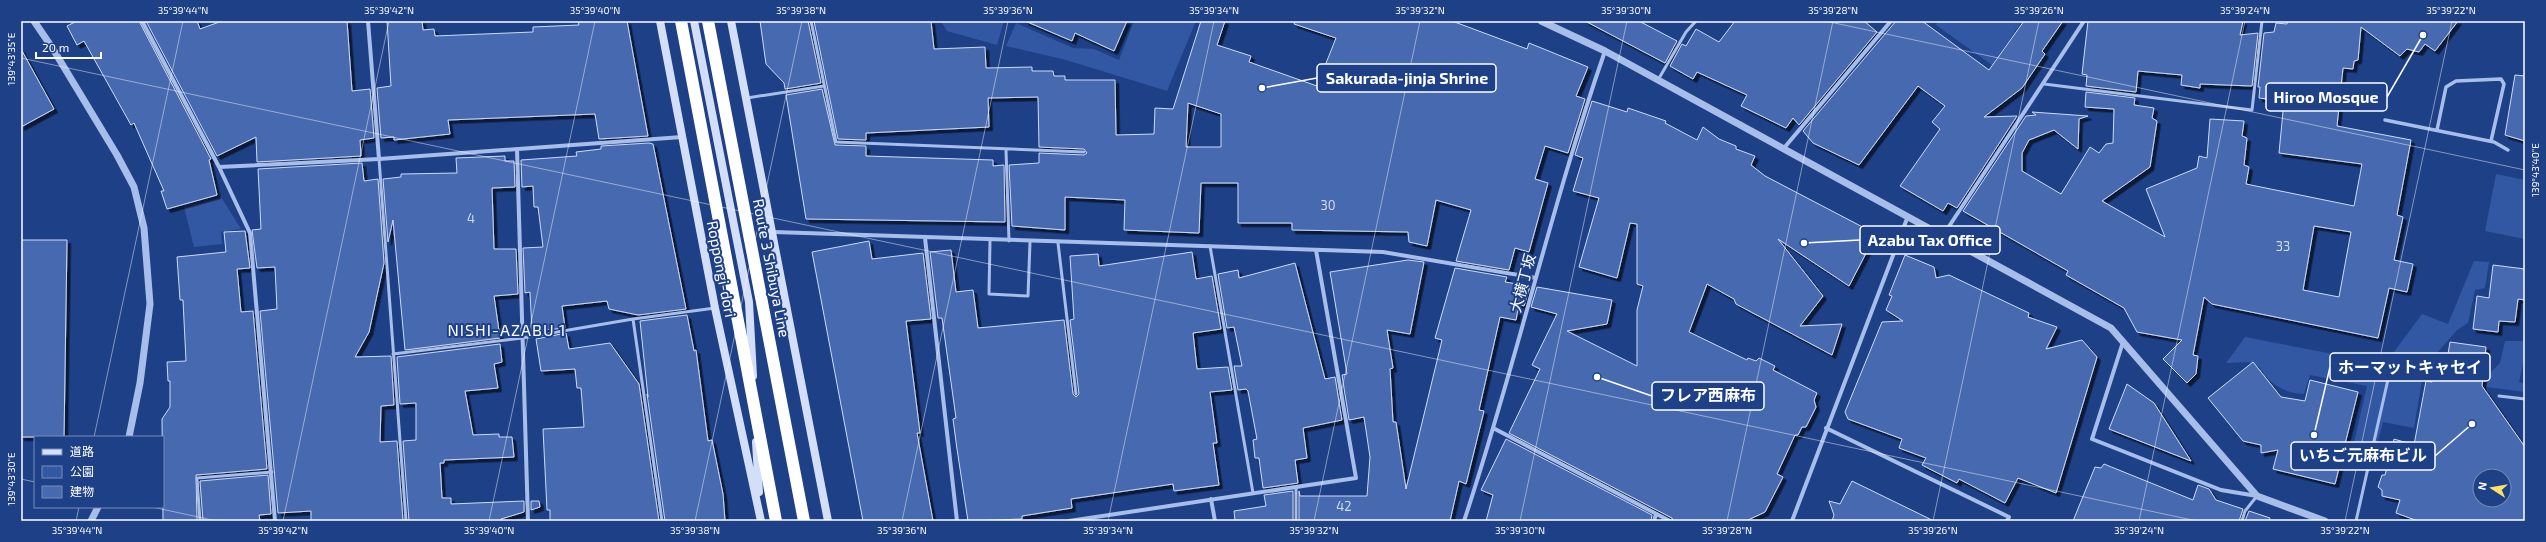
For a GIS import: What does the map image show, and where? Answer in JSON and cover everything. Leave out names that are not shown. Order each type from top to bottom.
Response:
[{"type":"highway","points":[[681,21],[776,521]]},
{"type":"highway","name":"Route 3 Shibuya Line","points":[[708,21],[804,521]]},
{"type":"main road","name":"Roppongi-dori","points":[[660,21],[715,308],[761,519]]},
{"type":"main road","points":[[694,21],[749,302],[761,519]]},
{"type":"main road","points":[[731,21],[774,232],[828,521]]},
{"type":"street","points":[[34,21],[53,48],[117,155],[134,187],[144,228],[150,304],[140,383],[129,436]]},
{"type":"street","points":[[142,21],[219,167],[250,233],[272,472],[275,521]]},
{"type":"street","points":[[368,21],[378,159]]},
{"type":"street","points":[[1784,148],[1891,21]]},
{"type":"street","points":[[1944,234],[2084,21]]},
{"type":"street","points":[[1545,22],[1605,51],[1908,216],[1944,234],[2102,322],[2111,328],[2123,341],[2257,496]]},
{"type":"street","name":"大横丁坂","points":[[1464,521],[1494,430],[1568,160],[1605,51]]},
{"type":"street","points":[[2436,130],[2446,87],[2456,80],[2501,79],[2504,84],[2491,141]]},
{"type":"street","points":[[2385,120],[2491,141],[2508,150]]},
{"type":"street","points":[[219,167],[378,159],[682,136]]},
{"type":"street","points":[[517,149],[528,521]]},
{"type":"street","points":[[1792,521],[1826,428],[1908,216]]},
{"type":"street","points":[[774,232],[990,241],[1383,252],[1536,278]]},
{"type":"street","points":[[924,238],[957,521]]},
{"type":"street","points":[[1069,521],[1356,478],[1316,250]]},
{"type":"street","points":[[2123,341],[2092,439],[2221,490],[2257,496],[2325,521]]},
{"type":"street","points":[[1826,428],[2009,517],[2007,521]]},
{"type":"street","points":[[1494,430],[1670,521]]},
{"type":"street","points":[[1211,499],[1214,521]]},
{"type":"street","points":[[92,521],[98,508]]},
{"type":"street","points":[[1654,521],[1656,514]]},
{"type":"lane","points":[[811,21],[836,142],[1084,152]]},
{"type":"lane","points":[[1658,80],[1686,32],[1696,21]]},
{"type":"lane","points":[[2044,84],[2252,110],[2262,21]]},
{"type":"lane","points":[[747,98],[824,86]]},
{"type":"lane","points":[[1006,150],[1009,241]]},
{"type":"lane","points":[[378,159],[406,521]]},
{"type":"lane","points":[[990,241],[989,294],[1028,296],[1030,242]]},
{"type":"lane","points":[[1058,243],[1076,394]]},
{"type":"lane","points":[[1210,246],[1253,493]]},
{"type":"lane","points":[[393,354],[522,338],[633,319],[715,308]]},
{"type":"lane","points":[[633,319],[662,521]]},
{"type":"lane","points":[[2356,521],[2389,375]]},
{"type":"lane","points":[[2499,396],[2525,399]]},
{"type":"lane","points":[[200,521],[197,478],[272,472]]},
{"type":"lane","points":[[1296,487],[1296,521]]},
{"type":"lane","points":[[2242,521],[2245,511],[2257,496]]},
{"type":"green space","points":[[941,21],[1004,21],[997,45],[947,31]]},
{"type":"green space","points":[[1134,21],[1196,21],[1167,91],[1066,60],[1006,46],[1016,23],[1073,48],[1094,49],[1119,60]]},
{"type":"green space","points":[[1938,21],[2022,21],[1992,65],[1936,25]]},
{"type":"green space","points":[[2496,174],[2525,180],[2525,239],[2485,231]]},
{"type":"green space","points":[[221,197],[241,229],[221,232],[222,244],[194,247],[184,207]]},
{"type":"green space","points":[[2474,261],[2489,262],[2485,288],[2475,290],[2468,323],[2457,330],[2424,368],[2414,428],[2383,422],[2371,466],[2350,460],[2367,386],[2310,375],[2304,394],[2295,393],[2274,384],[2250,362],[2226,363],[2245,337],[2385,364],[2422,314],[2448,324]]},
{"type":"green space","points":[[2505,341],[2525,341],[2525,355],[2519,382],[2525,384],[2525,392],[2486,387],[2491,372],[2500,363]]},
{"type":"building","points":[[77,21],[139,21],[211,159],[209,160],[217,195],[167,209],[161,191],[164,191],[134,123],[131,125],[84,41],[77,45],[67,26]]},
{"type":"building","points":[[146,21],[197,21],[200,29],[222,21],[347,21],[352,91],[370,89],[374,138],[360,140],[361,156],[257,162],[256,137],[217,156]]},
{"type":"building","points":[[387,21],[422,21],[423,30],[434,29],[435,36],[533,32],[533,27],[579,25],[578,21],[627,21],[648,136],[599,139],[595,114],[448,120],[450,134],[394,140],[394,137],[381,138],[377,88],[391,86]]},
{"type":"building","points":[[760,21],[808,21],[821,83],[785,89],[784,83],[766,64]]},
{"type":"building","points":[[814,21],[931,21],[934,49],[985,47],[986,68],[1032,67],[1032,71],[1053,71],[1054,76],[1065,76],[1065,80],[1115,80],[1116,135],[1154,134],[1155,108],[1173,109],[1201,21],[1225,21],[1217,45],[1251,56],[1249,62],[1317,86],[1336,38],[1294,24],[1295,21],[1452,21],[1527,49],[1529,43],[1588,67],[1576,96],[1585,99],[1568,153],[1545,146],[1535,179],[1548,183],[1529,252],[1515,248],[1509,270],[1456,261],[1471,210],[1436,200],[1427,246],[1409,242],[1408,232],[1292,230],[1292,223],[1238,223],[1238,183],[1201,183],[1199,233],[1124,230],[1125,200],[1065,197],[1065,230],[1012,226],[1009,165],[1039,163],[1039,153],[1084,155],[1087,153],[1084,149],[1039,147],[1038,97],[988,98],[989,127],[866,133],[866,140],[838,139]],"holes":[[[1188,103],[1221,114],[1221,147],[1186,147]]]},
{"type":"building","points":[[1025,21],[1127,21],[1114,51],[1075,33],[1072,41]]},
{"type":"building","points":[[1585,21],[1639,21],[1677,41],[1665,63]]},
{"type":"building","points":[[1735,21],[1864,21],[1877,32],[1799,125],[1793,118],[1786,128],[1741,106],[1747,95],[1697,72],[1693,79],[1670,66],[1682,44],[1686,46],[1696,29],[1719,42]]},
{"type":"building","points":[[1896,21],[1922,21],[1989,70],[2024,21],[2063,21],[2042,51],[2045,54],[2022,88],[1984,117],[2017,116],[1957,208],[1948,203],[1943,211],[1900,186],[1940,129],[1932,122],[1945,106],[1918,86],[1859,165],[1813,143],[1803,131]]},
{"type":"building","points":[[2088,21],[2243,21],[2240,35],[2258,33],[2252,86],[2200,84],[2200,88],[2181,85],[2182,75],[2138,71],[2136,92],[2086,86],[2087,75],[2082,74]]},
{"type":"building","points":[[2287,21],[2458,21],[2435,51],[2425,44],[2419,52],[2407,49],[2400,56],[2361,27],[2358,60],[2354,61],[2353,69],[2343,68],[2337,126],[2411,140],[2397,215],[2403,217],[2394,260],[2413,264],[2407,292],[2389,288],[2378,338],[2212,304],[2204,297],[2193,355],[2198,356],[2196,374],[2187,383],[2163,359],[2182,340],[2137,332],[2124,308],[2066,275],[2068,271],[1963,211],[2026,116],[2036,115],[2032,112],[2088,116],[2079,119],[2078,149],[2054,130],[2029,140],[2022,153],[2022,171],[2061,194],[2090,147],[2099,153],[2106,144],[2113,143],[2114,109],[2085,107],[2086,92],[2135,98],[2134,105],[2154,108],[2152,118],[2157,121],[2150,167],[2102,201],[2165,237],[2146,189],[2197,168],[2199,156],[2207,158],[2210,119],[2244,121],[2242,136],[2247,138],[2244,165],[2249,167],[2246,184],[2354,206],[2362,164],[2279,153],[2284,101],[2259,98],[2260,87],[2258,87],[2264,33],[2274,32],[2276,23],[2287,24]],"holes":[[[2314,226],[2351,232],[2339,297],[2303,290]]]},
{"type":"building","points":[[21,49],[54,109],[21,127]]},
{"type":"building","points":[[2515,75],[2525,76],[2525,141],[2505,135]]},
{"type":"building","points":[[822,89],[835,145],[866,146],[866,156],[993,160],[993,166],[1004,165],[1005,222],[806,219],[786,95]]},
{"type":"building","points":[[1592,101],[1627,112],[1628,108],[1666,121],[1665,123],[1697,140],[1703,127],[1719,139],[1736,146],[1736,149],[1755,156],[1751,165],[1765,176],[1876,234],[1849,286],[1778,239],[1823,296],[1800,326],[1842,324],[1832,355],[1736,304],[1734,299],[1707,284],[1689,332],[1747,360],[1748,358],[1756,361],[1759,358],[1775,366],[1773,370],[1817,393],[1814,400],[1816,407],[1806,427],[1802,427],[1798,435],[1795,435],[1777,474],[1783,477],[1765,512],[1746,521],[1673,521],[1672,518],[1509,433],[1540,369],[1532,365],[1557,314],[1531,307],[1537,287],[1612,300],[1607,324],[1567,331],[1637,366],[1637,310],[1643,286],[1637,284],[1637,224],[1630,223],[1617,278],[1579,267],[1599,198],[1573,191],[1583,158],[1575,155]]},
{"type":"building","points":[[653,144],[686,309],[638,315],[609,309],[607,301],[562,306],[565,328],[532,331],[530,292],[525,293],[523,248],[543,247],[538,207],[534,207],[533,186],[522,187],[521,160],[577,156],[576,152],[601,149],[601,146]]},
{"type":"building","points":[[505,156],[505,161],[514,161],[515,187],[492,188],[494,249],[516,249],[518,294],[494,296],[500,338],[405,350],[393,220],[388,242],[383,179],[401,177],[401,174],[457,173],[456,158]]},
{"type":"building","points":[[362,163],[364,181],[378,179],[384,263],[369,332],[355,357],[391,356],[394,405],[381,406],[380,442],[397,441],[403,521],[311,521],[311,511],[278,513],[260,311],[277,309],[275,267],[257,268],[252,230],[261,229],[258,169]]},
{"type":"building","points":[[245,231],[250,268],[237,269],[241,312],[253,311],[267,469],[196,475],[197,521],[163,521],[164,436],[162,436],[162,419],[170,407],[170,381],[168,381],[167,362],[186,361],[183,300],[180,300],[177,257],[226,252],[224,232]]},
{"type":"building","points":[[21,240],[67,240],[64,436],[21,437]]},
{"type":"building","points":[[869,241],[872,259],[923,253],[931,319],[906,321],[920,433],[917,433],[933,521],[863,521],[812,252]]},
{"type":"building","points":[[951,250],[956,292],[973,290],[978,328],[1064,320],[1073,394],[1076,397],[1079,394],[1070,320],[1074,319],[1070,256],[1098,254],[1099,266],[1192,252],[1196,279],[1212,276],[1221,329],[1193,333],[1197,369],[1228,367],[1232,390],[1210,392],[1217,443],[1213,443],[1219,485],[1174,491],[1173,484],[1071,499],[1072,508],[1022,516],[1022,519],[968,521],[953,419],[956,418],[942,318],[938,318],[930,252]]},
{"type":"building","points":[[1905,255],[1934,267],[1936,278],[1949,275],[2029,313],[2028,317],[2057,327],[2046,349],[2082,340],[2097,357],[2056,493],[2018,478],[2005,503],[1959,479],[1957,483],[1922,465],[1926,458],[1899,448],[1902,439],[1848,419],[1845,412],[1882,322],[1903,321],[1886,310],[1892,296],[1889,295]]},
{"type":"building","points":[[1408,260],[1424,262],[1410,334],[1387,330],[1393,368],[1390,369],[1393,422],[1396,422],[1406,489],[1442,340],[1435,338],[1455,268],[1507,277],[1505,282],[1530,286],[1524,306],[1519,304],[1516,320],[1500,317],[1479,410],[1484,411],[1466,484],[1459,481],[1450,521],[1299,521],[1299,491],[1300,496],[1367,496],[1370,457],[1364,417],[1349,420],[1342,375],[1347,374],[1330,272]]},
{"type":"building","points":[[1295,263],[1325,379],[1335,377],[1342,420],[1303,428],[1307,458],[1295,460],[1298,483],[1263,488],[1259,458],[1255,458],[1253,440],[1257,439],[1248,391],[1246,389],[1238,390],[1234,366],[1242,366],[1234,327],[1227,328],[1218,274],[1238,270],[1239,278]]},
{"type":"building","points":[[2493,265],[2525,269],[2525,300],[2518,299],[2515,322],[2499,321],[2498,332],[2473,329],[2477,296],[2489,298]]},
{"type":"building","points":[[687,315],[694,351],[696,350],[708,441],[712,440],[723,494],[725,521],[665,521],[647,394],[648,397],[640,321]]},
{"type":"building","points":[[566,333],[569,349],[610,343],[639,384],[659,521],[550,521],[550,510],[547,510],[543,429],[584,427],[581,388],[577,388],[575,369],[541,371],[536,339]]},
{"type":"building","points":[[2450,342],[2486,347],[2482,386],[2525,447],[2525,521],[2418,521],[2396,513],[2400,500],[2382,496],[2382,490],[2378,487],[2382,475],[2385,475],[2394,439],[2414,445],[2426,381],[2432,382],[2435,354],[2448,354]]},
{"type":"building","points":[[500,344],[502,362],[494,364],[498,388],[465,391],[473,435],[499,434],[499,437],[512,437],[514,457],[444,460],[444,463],[440,463],[442,498],[451,498],[451,504],[524,501],[524,512],[501,519],[501,521],[409,521],[403,441],[416,440],[416,403],[400,404],[397,357]]},
{"type":"building","points":[[2253,362],[2281,397],[2305,401],[2310,380],[2358,392],[2335,484],[2273,469],[2278,450],[2261,453],[2261,445],[2243,441],[2208,398]]},
{"type":"building","points":[[2127,384],[2154,403],[2191,461],[2109,429]]},
{"type":"building","points":[[1506,439],[1652,515],[1651,521],[1486,521],[1493,495],[1481,490]]},
{"type":"building","points":[[2104,464],[2193,500],[2198,485],[2209,489],[2216,500],[2243,509],[2239,521],[2073,521],[2095,467],[2101,468]]},
{"type":"building","points":[[268,475],[271,514],[259,515],[260,521],[203,521],[200,481]]},
{"type":"building","points":[[1852,481],[1934,521],[1832,521],[1834,515],[1829,501],[1840,504]]},
{"type":"building","points":[[1293,491],[1293,521],[1235,521],[1234,511],[1266,506],[1264,495]]},
{"type":"building","points":[[531,501],[539,501],[540,507],[531,510]]},
{"type":"building","points":[[2249,511],[2270,518],[2269,521],[2245,521]]},
{"type":"place","name":"Hiroo Mosque","points":[[2423,35]]},
{"type":"place","name":"Sakurada-jinja Shrine","points":[[1262,88]]},
{"type":"place","name":"Azabu Tax Office","points":[[1804,243]]},
{"type":"place","name":"フレア西麻布","points":[[1597,377]]},
{"type":"place","name":"いちご元麻布ビル","points":[[2472,424]]},
{"type":"place","name":"ホーマットキャセイ","points":[[2314,435]]},
{"type":"district","name":"NISHI-AZABU 1","points":[[507,329]]}]
